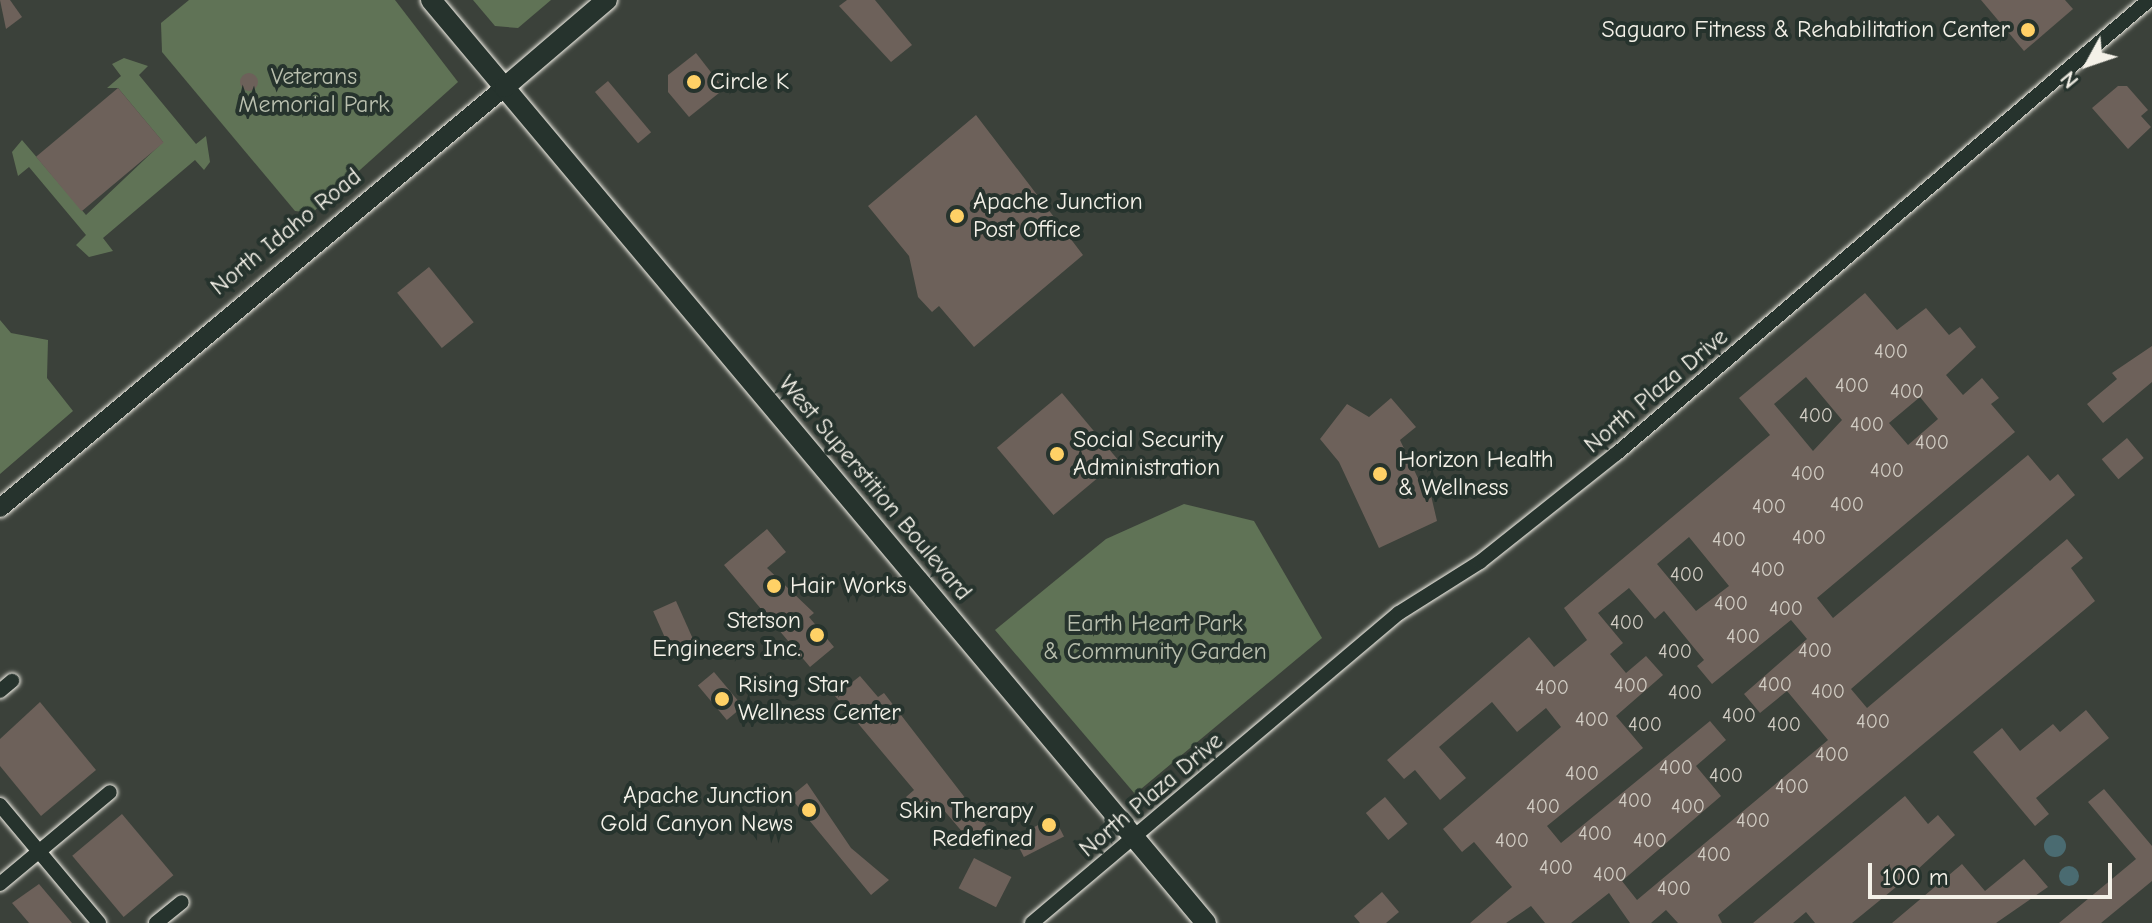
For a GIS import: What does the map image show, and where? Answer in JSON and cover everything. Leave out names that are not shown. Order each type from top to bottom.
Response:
[{"type":"main road","name":"West Superstition Boulevard","points":[[431,0],[1206,923]]},
{"type":"main road","name":"North Idaho Road","points":[[505,87],[607,0]]},
{"type":"street","name":"North Plaza Drive","points":[[1032,923],[1399,613],[1480,562],[1616,454],[2149,0]]},
{"type":"street","name":"North Idaho Road","points":[[0,508],[505,87]]},
{"type":"street","points":[[0,691],[12,681]]},
{"type":"street","points":[[0,884],[110,792]]},
{"type":"street","points":[[0,805],[99,923]]},
{"type":"street","points":[[156,923],[182,902]]},
{"type":"green space","name":"Veterans Memorial Park","points":[[189,0],[395,0],[458,82],[312,213],[295,211],[162,52],[161,23]]},
{"type":"green space","points":[[473,0],[551,0],[518,28],[495,26]]},
{"type":"green space","points":[[124,58],[148,66],[139,75],[196,144],[206,136],[210,162],[204,170],[195,160],[103,238],[113,251],[89,257],[76,245],[86,235],[29,167],[18,176],[12,152],[22,140],[86,215],[163,142],[118,88],[107,88],[121,76],[112,64]]},
{"type":"green space","points":[[0,320],[11,333],[48,340],[47,378],[73,411],[0,474]]},
{"type":"green space","name":"Earth Heart Park & Community Garden","points":[[1184,504],[1254,521],[1322,638],[1135,794],[995,630],[1106,539]]},
{"type":"water","points":[[2055,835],[2066,846],[2055,857],[2044,846]]},
{"type":"water","points":[[2065,866],[2073,866],[2079,876],[2073,886],[2065,886],[2059,880],[2059,872]]},
{"type":"building","points":[[0,0],[10,0],[22,17],[6,29]]},
{"type":"building","points":[[847,0],[875,0],[912,45],[891,62],[839,6]]},
{"type":"building","name":"Saguaro Fitness & Rehabilitation Center","points":[[1981,0],[2065,0],[2073,9],[2024,51]]},
{"type":"building","name":"Circle K","points":[[696,53],[724,89],[689,117],[668,92],[668,75]]},
{"type":"building","points":[[245,73],[253,73],[258,82],[256,89],[245,91],[240,86],[240,78]]},
{"type":"building","name":"Circle K","points":[[608,81],[651,132],[638,143],[595,92]]},
{"type":"building","points":[[2118,86],[2127,86],[2148,110],[2141,116],[2151,127],[2128,149],[2092,108]]},
{"type":"building","points":[[118,88],[164,142],[82,211],[36,157]]},
{"type":"building","name":"Apache Junction Post Office","points":[[976,115],[1083,255],[974,347],[939,306],[932,312],[918,297],[909,256],[868,206]]},
{"type":"building","points":[[429,267],[474,322],[442,348],[397,293]]},
{"type":"building","points":[[1865,293],[1897,330],[1926,308],[1949,335],[1960,327],[1976,347],[1946,375],[1963,395],[1982,378],[1999,398],[1991,404],[2015,432],[1817,598],[1833,618],[2028,455],[2050,481],[2058,474],[2075,495],[1851,689],[1867,708],[2067,539],[2083,558],[2071,568],[2095,601],[1718,915],[1722,923],[1678,923],[1666,910],[1651,923],[1630,923],[1609,893],[1571,923],[1545,923],[1531,906],[1506,923],[1470,923],[1512,887],[1474,842],[1462,852],[1443,829],[1561,727],[1546,708],[1517,732],[1492,702],[1439,747],[1466,778],[1440,800],[1415,770],[1404,779],[1387,760],[1529,637],[1554,667],[1587,640],[1564,608],[1770,435],[1739,398]],"holes":[[[1806,377],[1842,420],[1813,451],[1774,404]],[[1920,397],[1938,419],[1908,445],[1889,423]],[[1689,537],[1729,586],[1696,611],[1657,564]],[[1629,588],[1655,619],[1664,611],[1704,660],[1697,666],[1712,684],[1791,620],[1807,639],[1744,694],[1760,713],[1787,691],[1828,740],[1637,900],[1622,881],[1721,796],[1696,766],[1726,740],[1710,721],[1561,843],[1547,826],[1643,748],[1616,716],[1663,675],[1646,656],[1626,673],[1610,654],[1623,643],[1598,613]]]},
{"type":"building","points":[[2152,346],[2152,382],[2103,423],[2087,404],[2117,379],[2112,373]]},
{"type":"building","name":"Social Security Administration","points":[[1062,393],[1119,460],[1053,515],[997,448]]},
{"type":"building","name":"Horizon Health & Wellness","points":[[1391,398],[1416,427],[1400,440],[1423,489],[1429,487],[1437,521],[1379,548],[1339,462],[1320,439],[1347,404],[1369,417]]},
{"type":"building","points":[[2127,438],[2144,458],[2118,479],[2102,459]]},
{"type":"building","points":[[767,529],[786,552],[767,568],[814,613],[809,617],[834,647],[810,667],[724,565]]},
{"type":"building","points":[[676,601],[694,642],[671,652],[653,611]]},
{"type":"building","name":"Rising Star Wellness Center","points":[[714,672],[743,706],[727,720],[698,685]]},
{"type":"building","points":[[860,676],[878,697],[884,693],[993,834],[976,848],[936,801],[920,814],[906,797],[914,790],[835,696]]},
{"type":"building","points":[[40,702],[96,770],[41,816],[0,766],[0,739]]},
{"type":"building","points":[[2086,710],[2109,738],[2036,798],[2049,814],[2035,826],[1973,752],[2002,728],[2020,751],[2053,724],[2060,732]]},
{"type":"building","points":[[807,783],[851,848],[889,880],[871,895],[790,797]]},
{"type":"building","points":[[2104,789],[2152,846],[2152,881],[2101,923],[2059,923],[2136,859],[2088,802]]},
{"type":"building","points":[[1905,796],[1928,824],[1938,815],[1955,835],[1917,870],[1852,923],[1815,923],[1806,912],[1793,923],[1753,923]]},
{"type":"building","points":[[1385,797],[1407,824],[1388,840],[1366,813]]},
{"type":"building","points":[[122,814],[173,875],[124,917],[72,856]]},
{"type":"building","points":[[1054,817],[1064,837],[1024,857],[1014,837]]},
{"type":"building","points":[[974,858],[1011,877],[996,907],[959,888]]},
{"type":"building","points":[[2024,859],[2048,887],[1996,923],[1892,923],[1962,864],[1985,891]]},
{"type":"building","points":[[39,884],[72,923],[29,923],[12,903]]},
{"type":"building","points":[[1382,892],[1399,912],[1386,923],[1360,923],[1354,916]]},
{"type":"place","name":"Saguaro Fitness & Rehabilitation Center","points":[[2028,30]]},
{"type":"place","name":"Circle K","points":[[694,82]]},
{"type":"place","name":"Apache Junction Post Office","points":[[957,216]]},
{"type":"place","name":"Social Security Administration","points":[[1057,454]]},
{"type":"place","name":"Horizon Health & Wellness","points":[[1380,474]]},
{"type":"place","name":"Hair Works","points":[[774,586]]},
{"type":"place","name":"Stetson Engineers Inc.","points":[[817,635]]},
{"type":"place","name":"Rising Star Wellness Center","points":[[722,699]]},
{"type":"place","name":"Apache Junction Gold Canyon News","points":[[809,810]]},
{"type":"place","name":"Skin Therapy Redefined","points":[[1049,825]]}]
